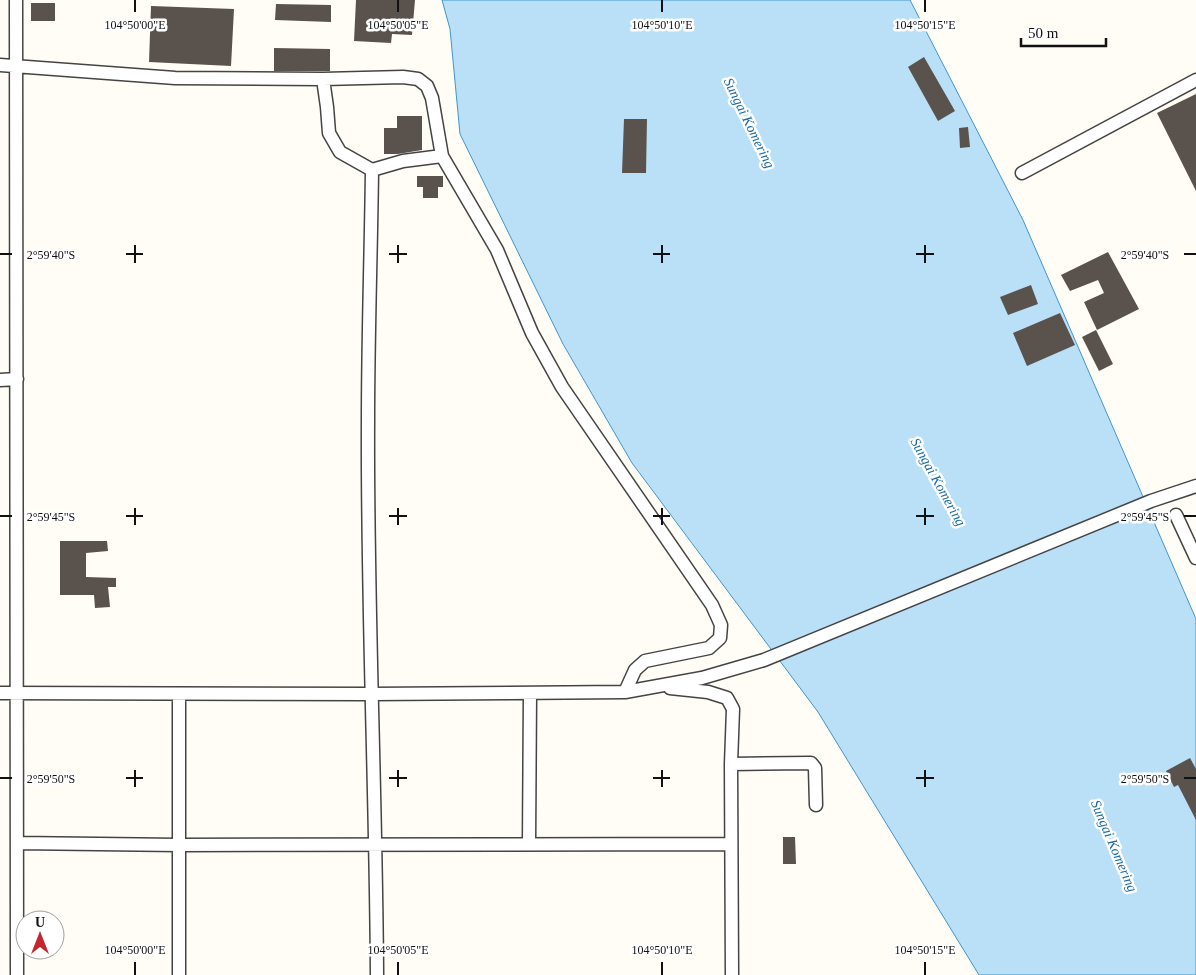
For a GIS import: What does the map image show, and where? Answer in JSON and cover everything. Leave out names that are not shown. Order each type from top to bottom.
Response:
[{"type":"lane","points":[[16,0],[17,975]]},
{"type":"lane","points":[[0,65],[176,78],[323,79],[403,77],[418,80],[427,86],[432,98],[442,156],[497,250],[532,333],[562,387],[712,605],[721,625],[720,638],[710,648],[644,661],[635,670],[625,692]]},
{"type":"lane","points":[[323,79],[329,133],[340,152],[372,170],[403,161],[442,156]]},
{"type":"lane","points":[[1022,173],[1196,80]]},
{"type":"lane","points":[[372,170],[368,421],[377,975]]},
{"type":"lane","points":[[0,380],[17,379]]},
{"type":"lane","points":[[0,693],[530,693],[625,692],[655,687],[702,678],[764,660],[1151,501],[1196,486]]},
{"type":"lane","points":[[1176,514],[1196,558]]},
{"type":"lane","points":[[655,687],[708,692],[727,698],[733,709],[731,764],[732,975]]},
{"type":"lane","points":[[529,844],[530,693]]},
{"type":"lane","points":[[178,694],[179,975]]},
{"type":"lane","points":[[731,764],[811,763],[815,768],[816,805]]},
{"type":"lane","points":[[17,843],[179,845],[731,844]]},
{"type":"water","name":"Sungai Komering","points":[[442,0],[910,0],[1023,220],[1196,619],[1196,975],[979,975],[818,712],[632,463],[563,344],[460,134],[450,29]]},
{"type":"building","points":[[356,0],[415,0],[412,35],[392,34],[391,43],[354,41]]},
{"type":"building","points":[[31,3],[55,3],[55,21],[31,21]]},
{"type":"building","points":[[276,4],[331,5],[331,22],[275,20]]},
{"type":"building","points":[[151,6],[234,9],[231,66],[149,62]]},
{"type":"building","points":[[274,48],[330,49],[330,71],[274,71]]},
{"type":"building","points":[[924,57],[955,111],[938,121],[908,67]]},
{"type":"building","points":[[1196,94],[1196,191],[1157,113]]},
{"type":"building","points":[[397,116],[422,116],[422,150],[384,154],[384,128],[397,128]]},
{"type":"building","points":[[624,119],[647,119],[646,173],[622,173]]},
{"type":"building","points":[[968,127],[970,147],[960,148],[959,128]]},
{"type":"building","points":[[417,176],[443,176],[443,187],[438,187],[438,198],[423,198],[423,187],[417,187]]},
{"type":"building","points":[[1108,252],[1139,309],[1097,330],[1084,302],[1104,293],[1098,280],[1070,291],[1061,275]]},
{"type":"building","points":[[1031,285],[1038,304],[1008,315],[1000,297]]},
{"type":"building","points":[[1060,313],[1075,345],[1027,366],[1013,333]]},
{"type":"building","points":[[1096,330],[1113,364],[1099,371],[1082,337]]},
{"type":"building","points":[[60,541],[107,541],[108,551],[86,553],[86,577],[116,578],[116,587],[108,587],[110,607],[95,608],[94,595],[60,595]]},
{"type":"building","points":[[1190,758],[1196,769],[1196,820],[1178,785],[1174,787],[1166,771]]},
{"type":"building","points":[[783,837],[795,837],[796,864],[783,864]]}]
